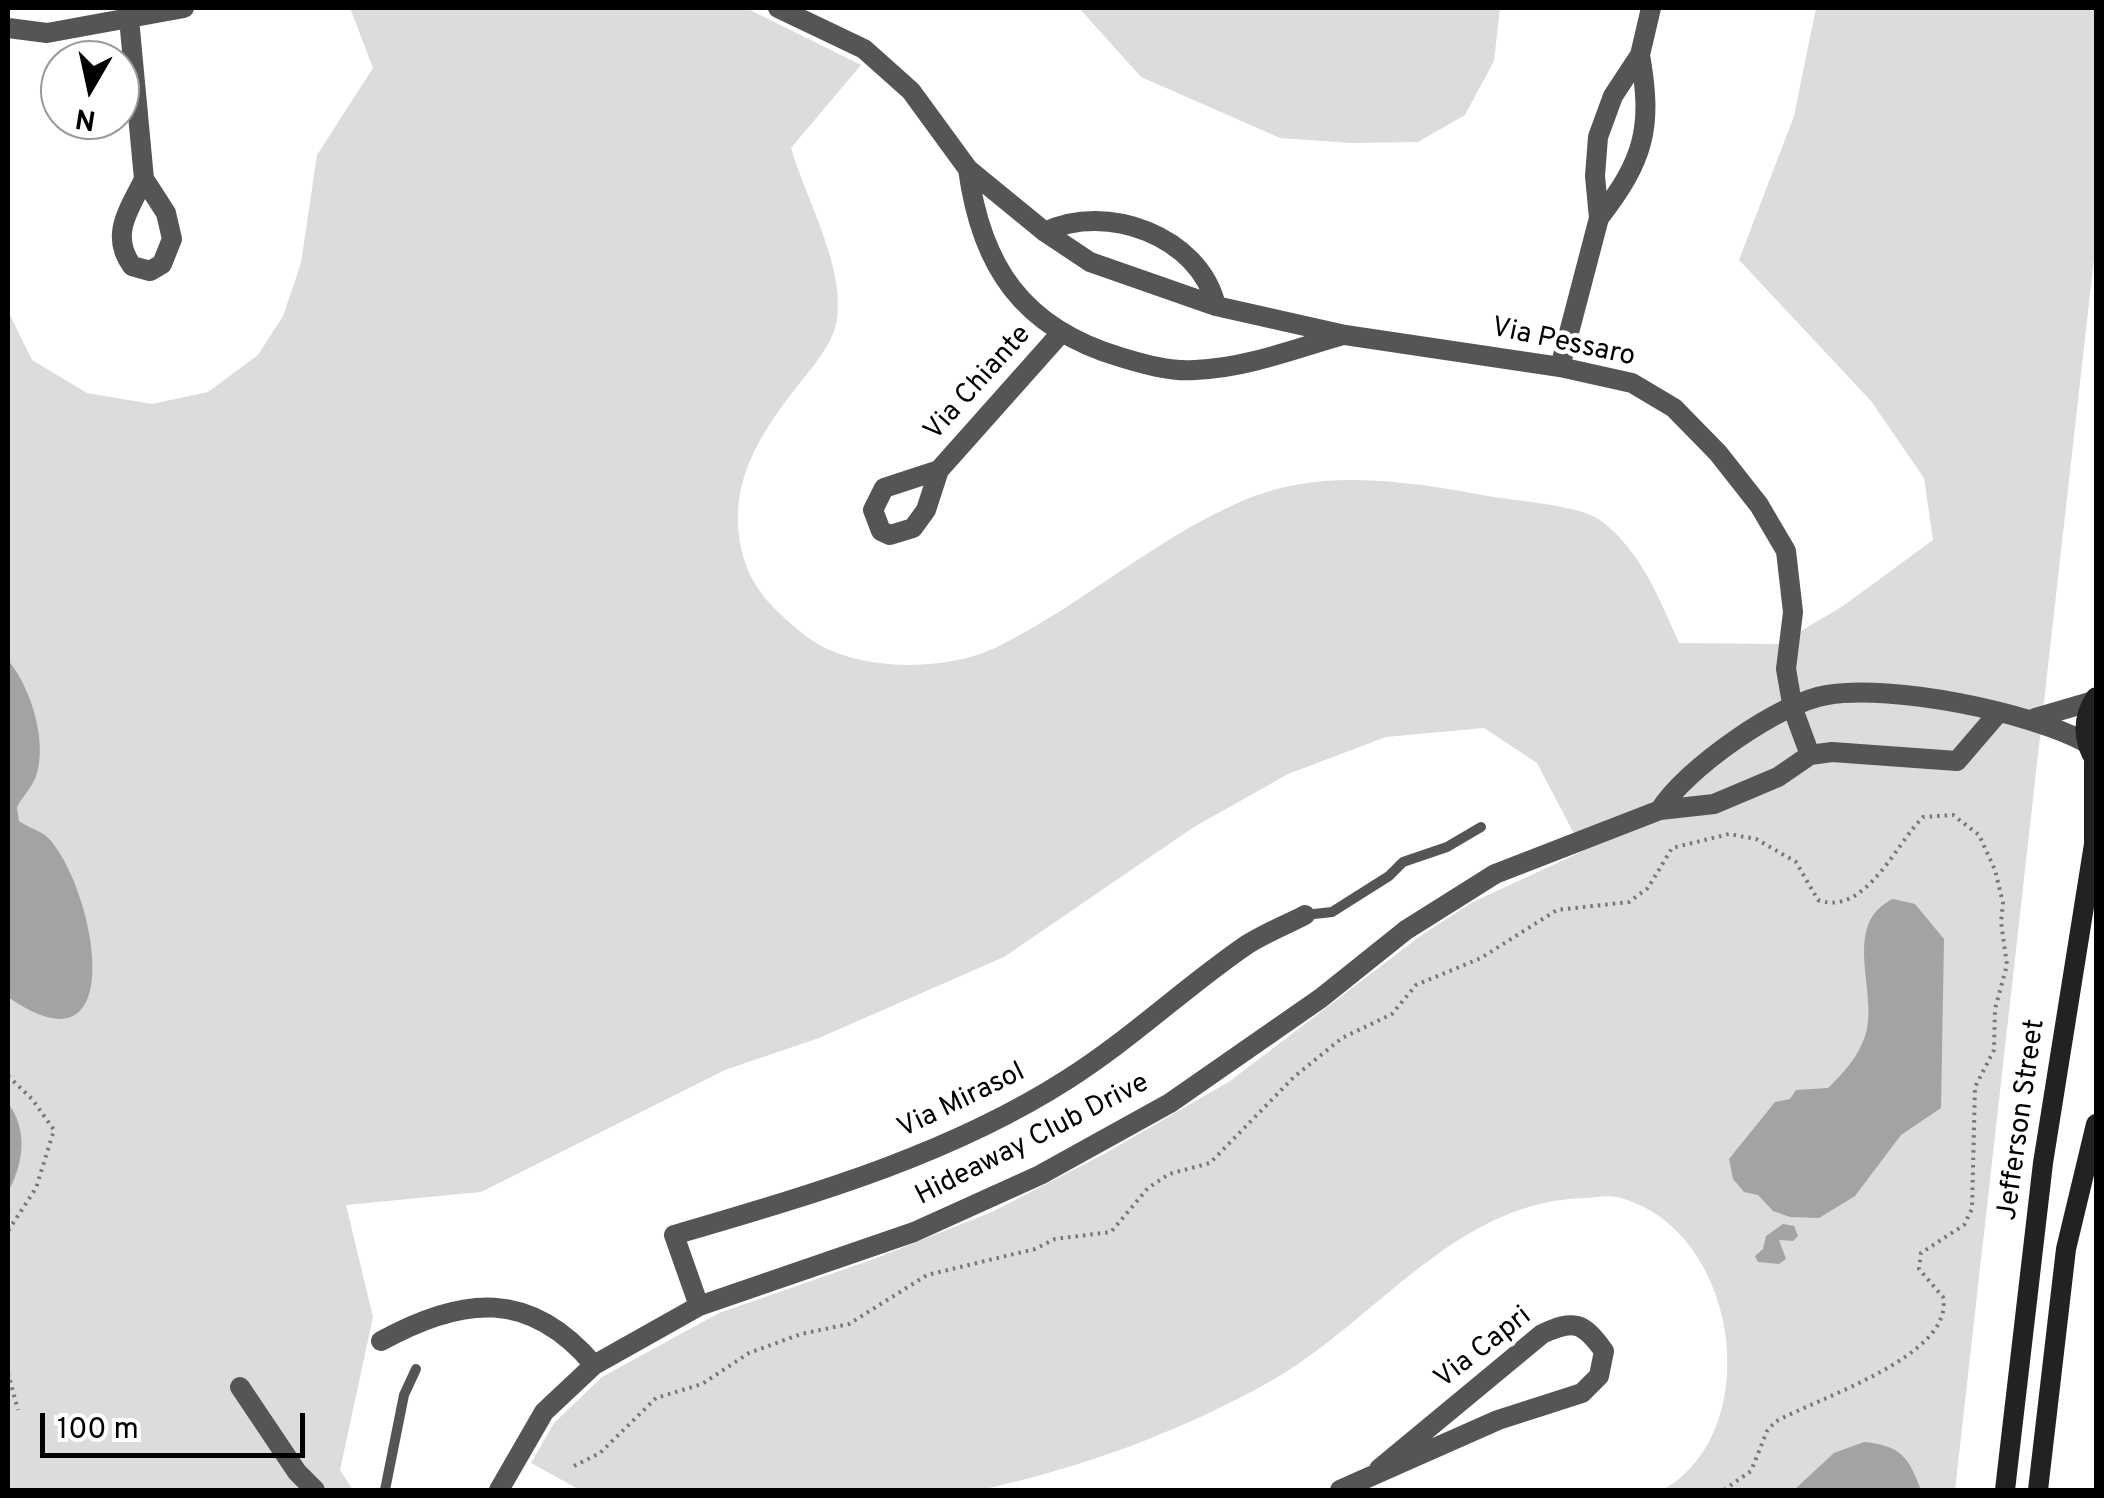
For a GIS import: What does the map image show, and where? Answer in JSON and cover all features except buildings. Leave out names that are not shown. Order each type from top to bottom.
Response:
[{"type":"main road","name":"Jefferson Street","points":[[2005,1490],[2043,1163],[2094,844],[2093,754],[2086,718],[2094,699]]},
{"type":"main road","points":[[2038,1490],[2066,1249],[2096,1124]]},
{"type":"street","points":[[8,28],[47,33],[128,14],[184,8]]},
{"type":"street","name":"Via Pessaro","points":[[778,8],[805,13],[864,48],[911,91],[968,170],[1044,232],[1090,262],[1216,306],[1345,335],[1560,367],[1632,382],[1674,408],[1718,452],[1759,505],[1786,551],[1793,612],[1786,669],[1793,709],[1810,755]]},
{"type":"street","points":[[1560,367],[1599,218],[1595,176],[1598,137],[1613,96],[1640,55],[1650,8]]},
{"type":"street","points":[[128,14],[144,179]]},
{"type":"street","points":[[1599,218],[1628,180],[1644,145],[1648,98],[1640,55]]},
{"type":"street","name":"Via Pessaro","points":[[968,170],[974,220],[992,261],[1021,299],[1061,334],[1080,345],[1141,363],[1192,371],[1252,362],[1345,335]]},
{"type":"street","points":[[1044,232],[1069,220],[1102,219],[1146,230],[1185,256],[1212,286],[1216,306]]},
{"type":"street","name":"Via Chiante","points":[[938,470],[1061,334]]},
{"type":"street","name":"Hideaway Club Drive","points":[[1660,810],[1671,791],[1716,754],[1793,709],[1826,695],[1892,696],[2033,718],[2093,754]]},
{"type":"street","name":"Hideaway Club Drive","points":[[2033,718],[2094,699]]},
{"type":"street","points":[[1810,755],[1832,752],[1957,761],[1999,712]]},
{"type":"street","name":"Hideaway Club Drive","points":[[499,1490],[544,1412],[594,1365],[699,1306],[914,1232],[1040,1175],[1170,1103],[1321,998],[1406,930],[1495,874],[1660,810],[1714,804],[1778,777],[1810,755]]},
{"type":"street","name":"Via Mirasol","points":[[699,1306],[674,1235],[831,1189],[942,1147],[1066,1080],[1156,1017],[1247,944],[1306,915]]},
{"type":"street","points":[[381,1341],[419,1320],[467,1309],[512,1309],[541,1317],[570,1336],[594,1365]]},
{"type":"street","name":"Via Capri","points":[[1340,1490],[1498,1420],[1582,1394],[1599,1376],[1604,1351],[1589,1330],[1566,1323],[1542,1334],[1379,1470]]},
{"type":"street","points":[[240,1387],[297,1472],[315,1490]]},
{"type":"lane","points":[[1306,915],[1332,912],[1403,862],[1446,846],[1480,827]]},
{"type":"lane","points":[[384,1490],[404,1396],[416,1370]]},
{"type":"path","points":[[574,1466],[600,1452],[656,1398],[702,1384],[750,1353],[800,1334],[849,1324],[927,1275],[1035,1249],[1055,1239],[1111,1232],[1148,1188],[1169,1174],[1210,1163],[1294,1076],[1324,1057],[1342,1038],[1392,1014],[1416,985],[1482,958],[1512,935],[1567,906],[1629,902],[1648,888],[1672,848],[1742,834],[1796,862],[1818,900],[1842,903],[1866,886],[1923,817],[1952,815],[1979,835],[1995,870],[2003,903],[2007,965],[1995,1009],[1994,1050],[1975,1087],[1972,1209],[1964,1225],[1922,1253],[1919,1261],[1919,1269],[1943,1296],[1942,1316],[1916,1353],[1902,1363],[1864,1377],[1775,1422],[1766,1430],[1752,1472],[1724,1490]]},
{"type":"path","points":[[8,1076],[32,1098],[54,1130],[36,1188],[8,1231]]},
{"type":"path","points":[[8,1374],[18,1410]]},
{"type":"shaded area","points":[[350,8],[746,8],[861,65],[791,148],[830,255],[838,299],[837,319],[824,351],[772,421],[749,464],[738,510],[739,535],[745,562],[761,593],[802,633],[844,655],[922,665],[949,662],[995,648],[1058,613],[1178,534],[1242,501],[1272,490],[1335,480],[1431,486],[1591,515],[1614,532],[1638,560],[1679,643],[1779,644],[1843,606],[1933,540],[1924,478],[1871,401],[1739,260],[1794,116],[1816,8],[2096,8],[2096,241],[1955,1490],[1663,1490],[1696,1461],[1718,1423],[1727,1379],[1725,1332],[1713,1287],[1690,1247],[1658,1215],[1610,1196],[1540,1204],[1497,1219],[1419,1268],[1310,1356],[1271,1381],[1166,1432],[1018,1481],[980,1490],[580,1490],[531,1463],[554,1423],[602,1377],[719,1313],[874,1259],[994,1211],[1106,1153],[1230,1081],[1419,937],[1471,903],[1583,851],[1537,763],[1484,728],[1386,737],[1288,774],[1194,827],[1004,957],[819,1038],[725,1070],[481,1192],[346,1205],[373,1317],[340,1470],[353,1490],[8,1490],[8,311],[32,360],[87,393],[152,404],[208,392],[258,355],[283,316],[301,263],[317,155],[373,68]]},
{"type":"shaded area","points":[[1079,8],[1500,8],[1494,61],[1465,115],[1418,142],[1351,143],[1280,138],[1141,77]]},
{"type":"shaded area","points":[[8,660],[29,698],[40,745],[36,777],[17,807],[19,821],[47,837],[67,867],[90,937],[92,972],[87,999],[73,1016],[47,1017],[8,997]]},
{"type":"shaded area","points":[[1893,899],[1915,904],[1944,939],[1941,1108],[1901,1135],[1855,1196],[1819,1218],[1790,1217],[1773,1211],[1758,1195],[1744,1192],[1733,1179],[1729,1159],[1775,1102],[1790,1099],[1796,1090],[1828,1088],[1857,1054],[1865,1037],[1869,1012],[1865,940],[1878,910]]},
{"type":"shaded area","points":[[8,1103],[19,1124],[22,1147],[18,1170],[8,1192]]},
{"type":"shaded area","points":[[1783,1224],[1794,1226],[1798,1236],[1793,1241],[1779,1240],[1786,1259],[1779,1264],[1758,1262],[1755,1256],[1763,1249],[1766,1236]]},
{"type":"shaded area","points":[[1864,1442],[1887,1446],[1901,1455],[1921,1490],[1794,1490],[1834,1453]]}]
